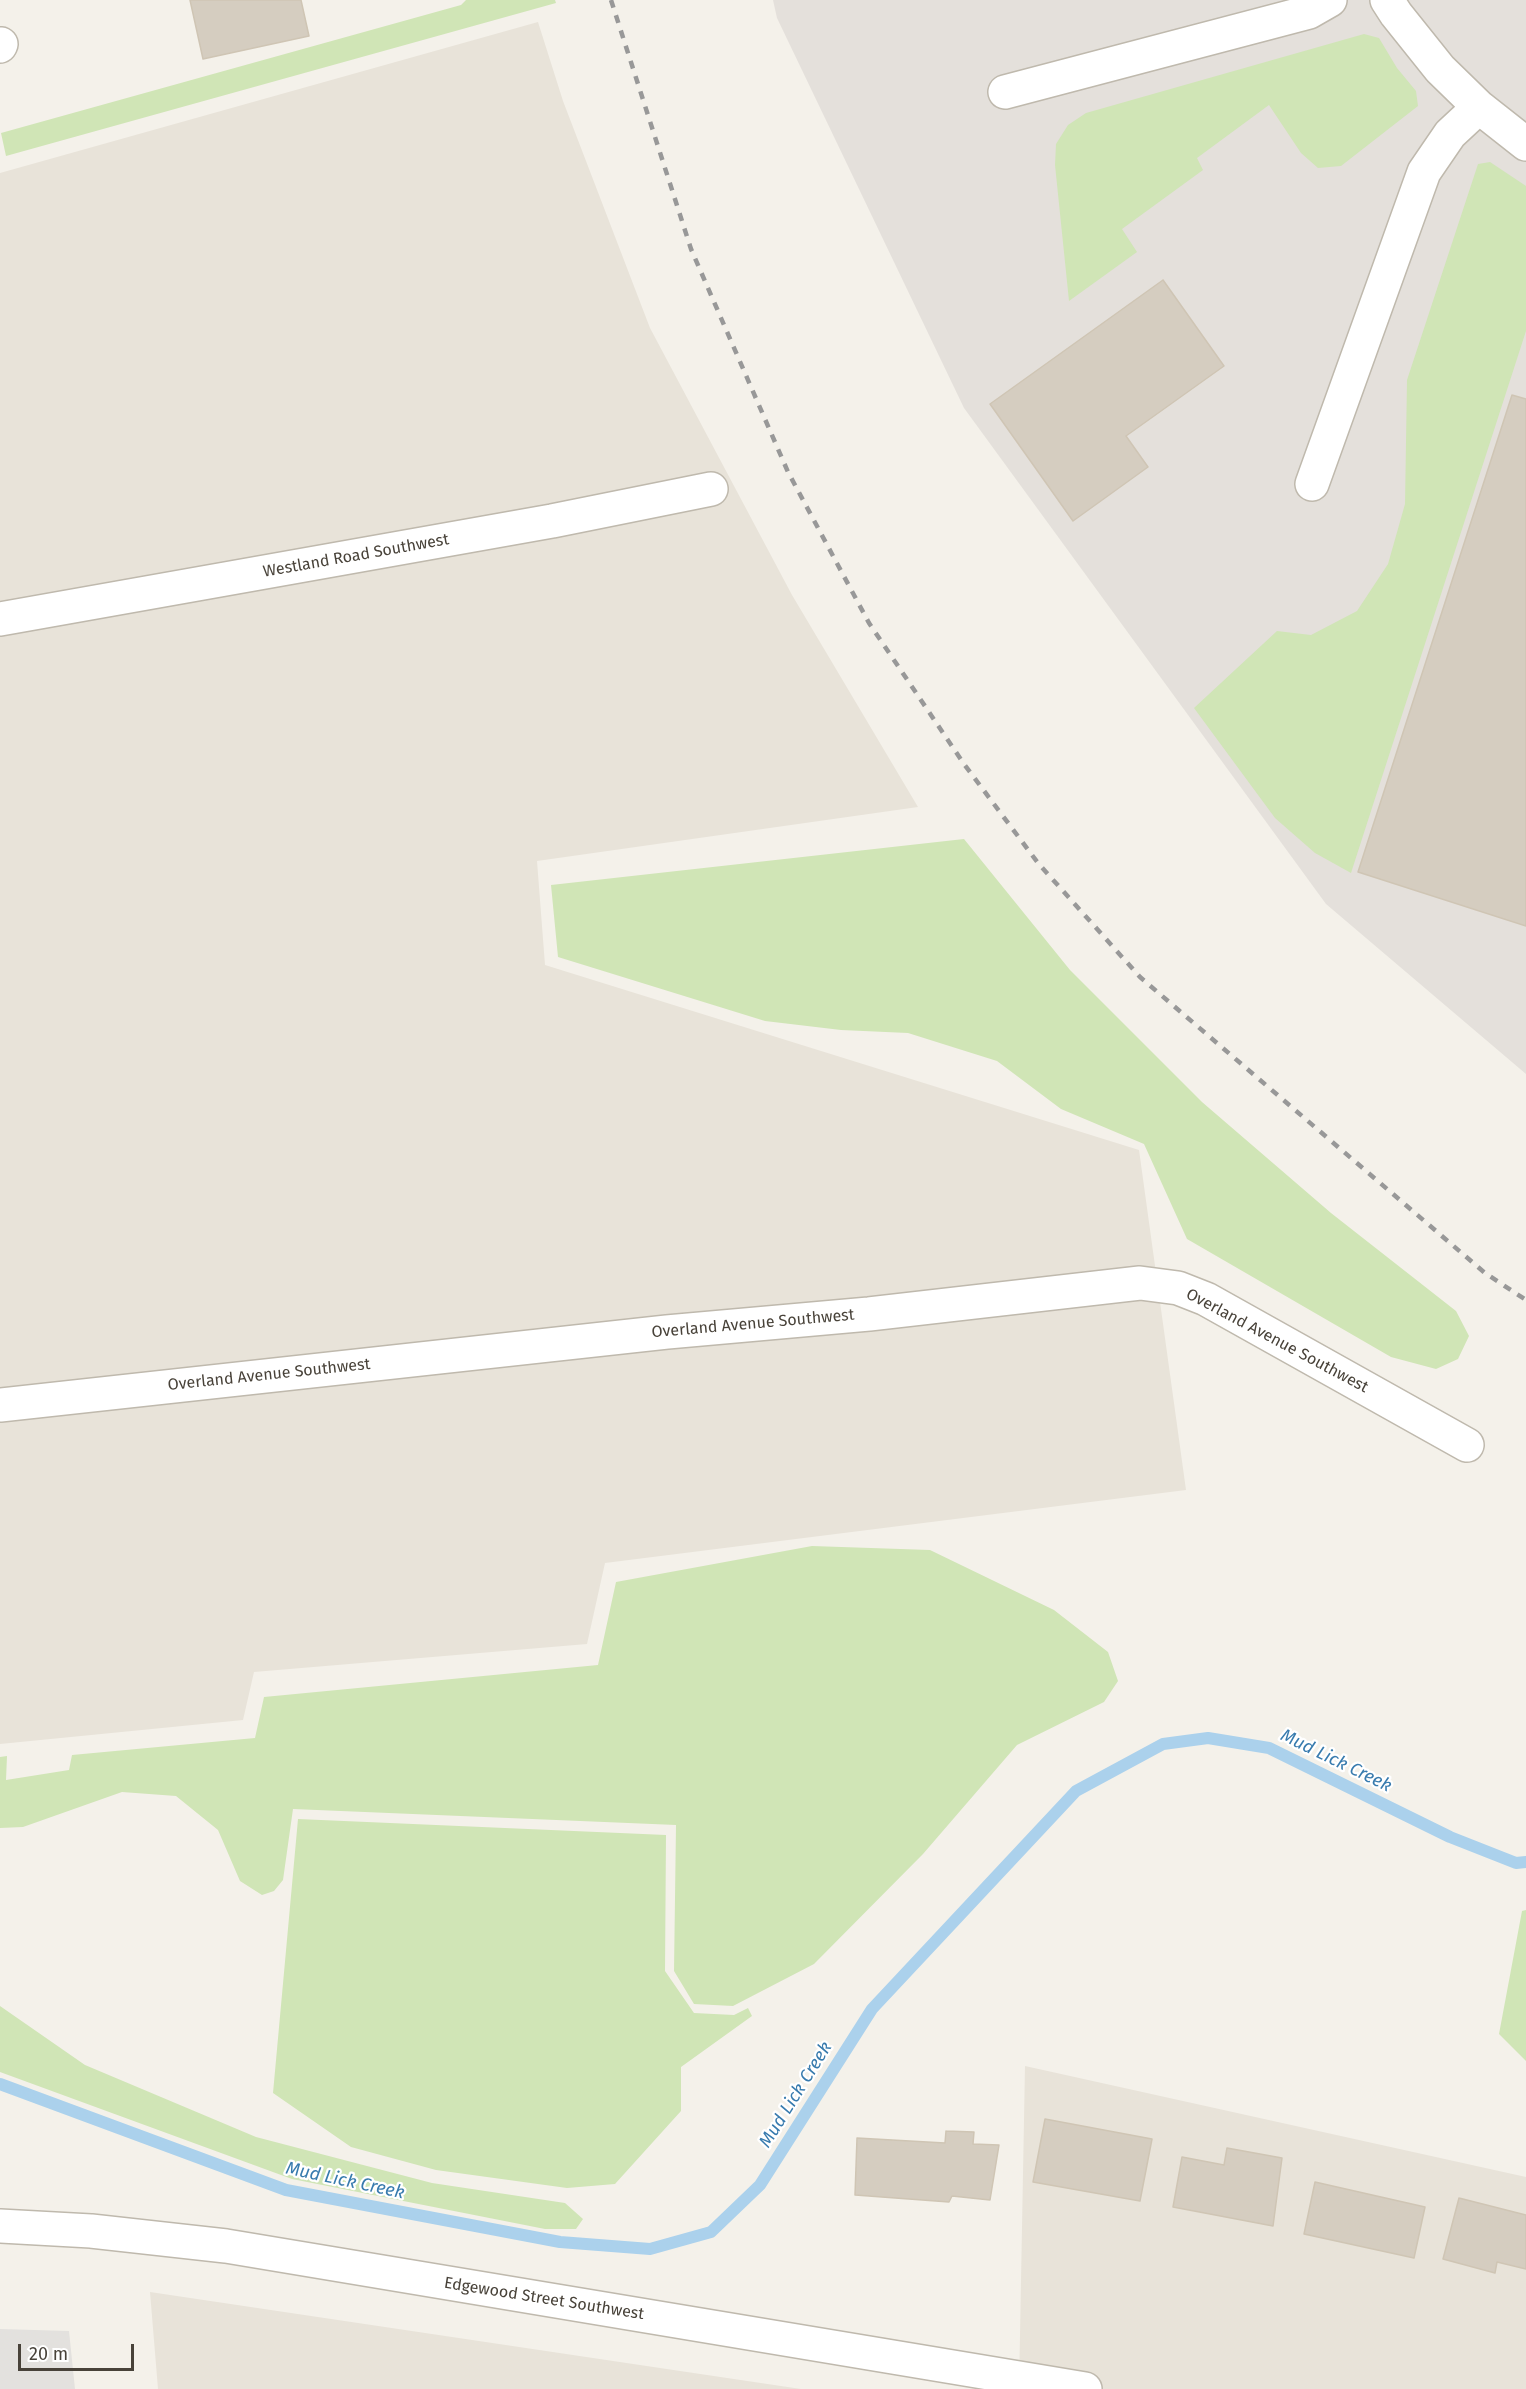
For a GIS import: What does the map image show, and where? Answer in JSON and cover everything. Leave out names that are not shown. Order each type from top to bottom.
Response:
[{"type":"street","points":[[1005,92],[1309,12],[1330,0]]},
{"type":"street","points":[[1387,0],[1440,69],[1479,107],[1526,144]]},
{"type":"street","points":[[1312,484],[1424,172],[1450,134],[1479,107]]},
{"type":"street","name":"Westland Road Southwest","points":[[0,619],[552,520],[711,489]]},
{"type":"street","name":"Overland Avenue Southwest","points":[[0,1405],[667,1332],[868,1314],[1140,1283],[1178,1288],[1206,1299],[1467,1445]]},
{"type":"street","name":"Edgewood Street Southwest","points":[[0,2226],[91,2231],[226,2247],[1085,2389]]},
{"type":"shaded area","points":[[773,0],[1526,0],[1526,1074],[1326,904],[964,408],[777,18]]},
{"type":"shaded area","points":[[538,22],[563,101],[650,328],[792,595],[918,807],[537,861],[545,965],[1139,1150],[1186,1490],[605,1563],[587,1644],[254,1672],[243,1720],[0,1744],[0,173]]},
{"type":"shaded area","points":[[1025,2066],[1526,2177],[1526,2389],[1019,2389]]},
{"type":"shaded area","points":[[150,2292],[801,2389],[158,2389]]},
{"type":"shaded area","points":[[0,2329],[69,2331],[75,2389],[0,2389]]},
{"type":"green space","points":[[466,0],[555,0],[556,3],[6,156],[1,133],[461,5]]},
{"type":"green space","points":[[1364,34],[1379,38],[1397,68],[1416,91],[1418,106],[1341,166],[1318,168],[1301,153],[1269,105],[1197,158],[1203,170],[1122,229],[1137,252],[1069,301],[1055,165],[1056,144],[1068,125],[1086,113]]},
{"type":"green space","points":[[1490,162],[1526,186],[1526,331],[1351,873],[1315,853],[1275,818],[1194,708],[1277,631],[1311,635],[1357,611],[1388,564],[1405,504],[1407,380],[1478,164]]},
{"type":"green space","points":[[964,839],[1070,970],[1202,1102],[1331,1213],[1456,1311],[1469,1336],[1458,1359],[1436,1369],[1391,1357],[1187,1239],[1144,1144],[1061,1109],[997,1061],[908,1033],[841,1030],[765,1021],[558,957],[551,885]]},
{"type":"green space","points":[[812,1546],[930,1550],[1054,1610],[1108,1652],[1118,1681],[1104,1702],[1017,1745],[923,1854],[814,1964],[733,2006],[694,2004],[674,1971],[676,1825],[293,1809],[283,1880],[274,1891],[262,1895],[240,1881],[218,1830],[176,1796],[122,1792],[23,1827],[0,1828],[0,1757],[7,1756],[6,1780],[69,1770],[72,1755],[255,1738],[264,1697],[598,1665],[616,1582]]},
{"type":"green space","points":[[298,1819],[666,1835],[665,1971],[694,2013],[734,2015],[748,2008],[752,2016],[681,2067],[681,2111],[615,2184],[567,2188],[436,2170],[351,2147],[273,2093]]},
{"type":"green space","points":[[1526,1910],[1526,2061],[1499,2034],[1522,1911]]},
{"type":"green space","points":[[0,2006],[85,2065],[256,2137],[432,2183],[565,2203],[583,2219],[576,2229],[545,2229],[292,2179],[0,2072]]},
{"type":"building","points":[[190,0],[301,0],[309,36],[203,59]]},
{"type":"building","points":[[1163,280],[1224,366],[1126,436],[1148,467],[1073,521],[990,404]]},
{"type":"building","points":[[1512,395],[1526,399],[1526,926],[1358,872]]},
{"type":"building","points":[[1045,2119],[1152,2139],[1140,2201],[1033,2182]]},
{"type":"building","points":[[946,2131],[974,2132],[973,2144],[999,2145],[990,2200],[952,2196],[949,2202],[855,2195],[857,2138],[945,2143]]},
{"type":"building","points":[[1227,2148],[1282,2158],[1273,2226],[1173,2207],[1182,2157],[1224,2165]]},
{"type":"building","points":[[1315,2182],[1425,2207],[1414,2258],[1304,2234]]},
{"type":"building","points":[[1459,2198],[1526,2215],[1526,2269],[1497,2262],[1495,2273],[1443,2259]]},
{"type":"waterway","name":"Mud Lick Creek","points":[[0,2084],[286,2190],[560,2242],[650,2249],[711,2232],[760,2185],[872,2009],[1076,1791],[1163,1744],[1208,1738],[1269,1748],[1450,1837],[1516,1863],[1526,1862]]},
{"type":"railway","points":[[611,0],[691,249],[788,472],[869,623],[964,764],[1038,863],[1140,977],[1485,1273],[1526,1300]]}]
